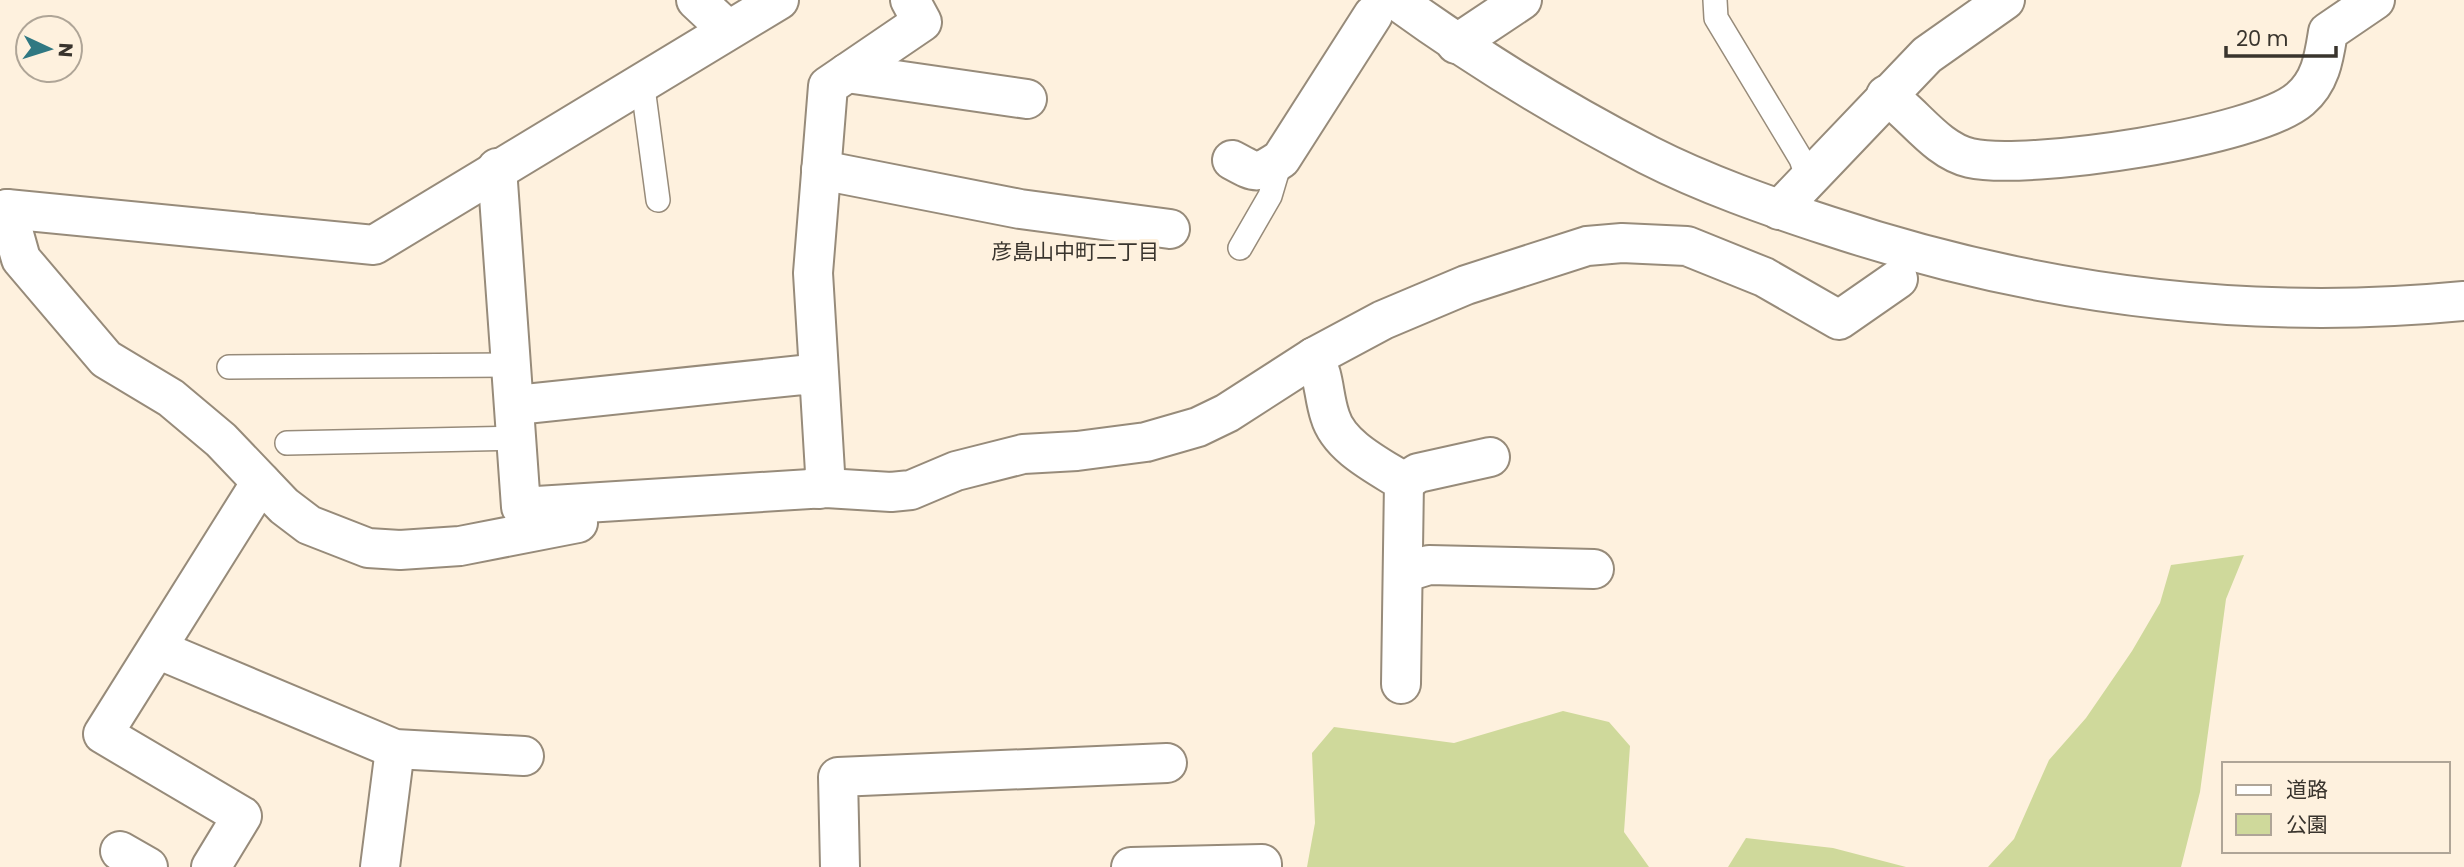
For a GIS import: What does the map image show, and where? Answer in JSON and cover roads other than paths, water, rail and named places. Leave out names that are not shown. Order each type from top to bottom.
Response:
[{"type":"street","points":[[696,0],[727,29]]},
{"type":"street","points":[[634,501],[635,512],[460,546],[400,550],[368,548],[309,525],[284,506],[221,440],[171,398],[106,359],[21,259],[4,210],[374,245],[642,80],[779,0]]},
{"type":"street","points":[[819,489],[825,472],[813,273],[828,86],[922,22],[910,0]]},
{"type":"street","points":[[1456,44],[1522,0]]},
{"type":"street","points":[[1779,210],[1927,55],[2005,0]]},
{"type":"street","points":[[1886,95],[1905,107],[1945,147],[1972,159],[2040,160],[2184,139],[2253,121],[2299,100],[2310,89],[2322,66],[2328,32],[2375,0]]},
{"type":"street","points":[[1232,160],[1254,172],[1262,172],[1281,159],[1384,8],[1456,44],[1650,156],[1779,210],[1928,257],[2010,276],[2132,297],[2246,308],[2346,307],[2464,301]]},
{"type":"street","points":[[847,73],[1027,99]]},
{"type":"street","points":[[497,168],[521,507],[819,489],[911,490],[956,471],[1023,454],[1077,452],[1146,442],[1198,427],[1227,413],[1314,357],[1383,320],[1426,301],[1587,246],[1622,243],[1687,246],[1764,277],[1839,320],[1898,279]]},
{"type":"street","points":[[821,170],[1020,209],[1170,229]]},
{"type":"street","points":[[1314,357],[1323,373],[1330,416],[1337,429],[1359,453],[1404,482]]},
{"type":"street","points":[[517,421],[802,375],[819,380]]},
{"type":"street","points":[[1404,482],[1418,473],[1490,457]]},
{"type":"street","points":[[211,867],[242,816],[103,734],[261,482]]},
{"type":"street","points":[[1401,684],[1404,482]]},
{"type":"street","points":[[1403,573],[1429,565],[1594,569]]},
{"type":"street","points":[[157,649],[395,749],[524,756]]},
{"type":"street","points":[[380,867],[395,749]]},
{"type":"street","points":[[840,867],[838,777],[1167,763]]},
{"type":"street","points":[[1131,867],[1262,864],[1262,867]]},
{"type":"lane","points":[[1715,0],[1716,18],[1801,159],[1808,179]]},
{"type":"lane","points":[[642,80],[658,200]]},
{"type":"lane","points":[[1240,248],[1270,196],[1281,159]]},
{"type":"lane","points":[[229,367],[513,365]]},
{"type":"lane","points":[[287,443],[517,421]]},
{"type":"district","name":"彦島山中町二丁目","points":[[1075,251]]}]
